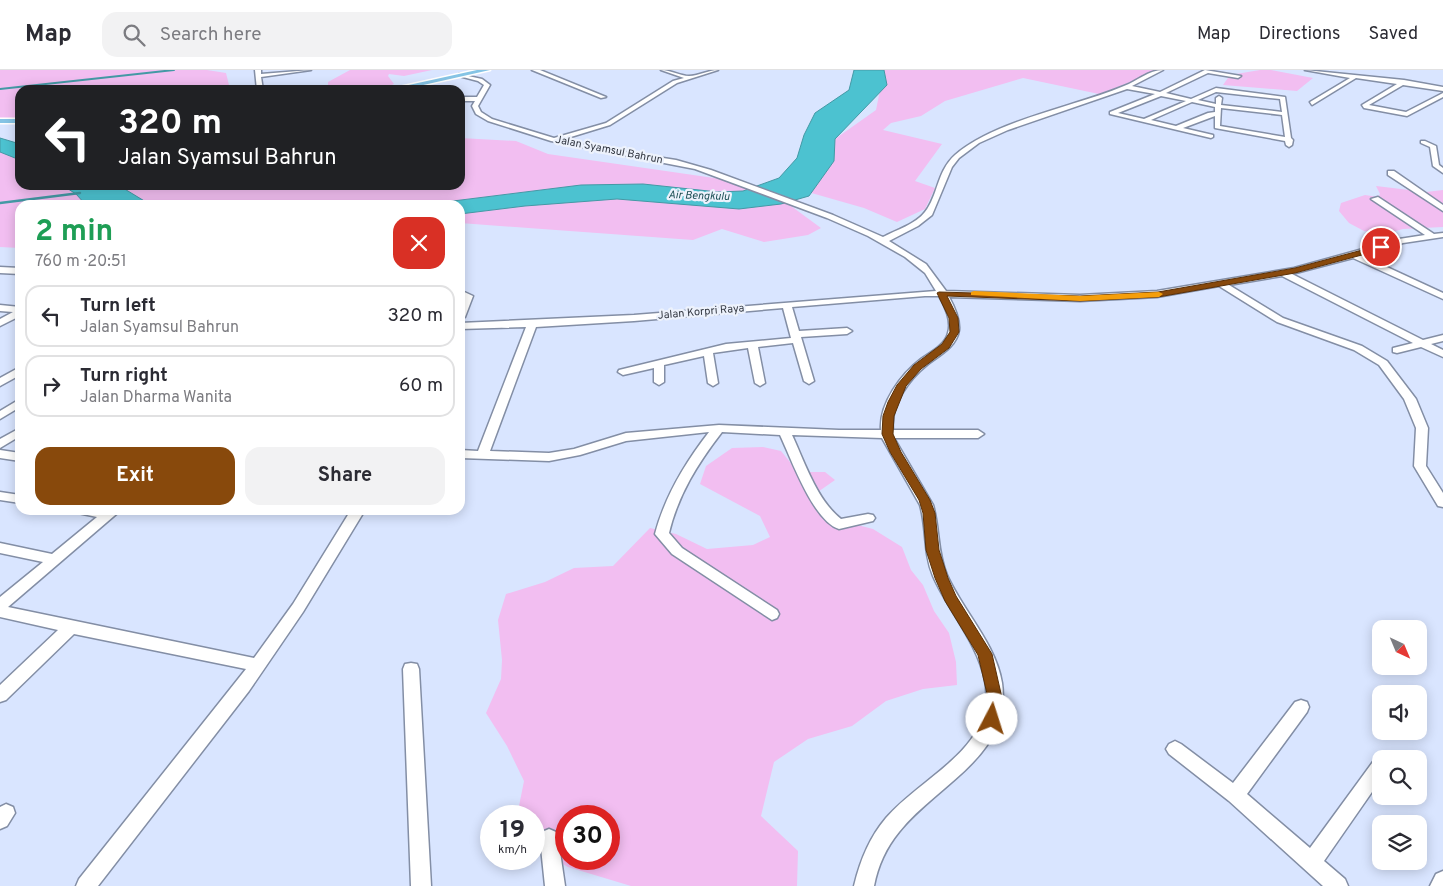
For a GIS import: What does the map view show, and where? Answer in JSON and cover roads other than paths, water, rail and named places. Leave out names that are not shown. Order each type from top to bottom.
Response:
[{"type":"main road","points":[[414,85],[487,70]]},
{"type":"main road","points":[[0,121],[15,121]]},
{"type":"street","points":[[258,73],[308,70]]},
{"type":"street","points":[[535,70],[603,97]]},
{"type":"street","points":[[664,70],[687,77]]},
{"type":"street","points":[[553,140],[608,124],[670,84],[687,77],[715,70]]},
{"type":"street","points":[[882,240],[915,224],[929,213],[949,166],[957,157],[977,142],[1006,129],[1127,87],[1160,70]]},
{"type":"street","points":[[1308,70],[1443,89]]},
{"type":"street","points":[[1211,136],[1112,113],[1161,94],[1208,71],[1240,72]]},
{"type":"street","points":[[1320,79],[1332,74]]},
{"type":"street","name":"Jalan Syamsul Bahrun","points":[[461,75],[480,80],[487,85],[475,106],[476,111],[482,116],[553,140],[593,149],[680,163],[714,173],[796,204],[882,240]]},
{"type":"street","points":[[1196,77],[1205,78]]},
{"type":"street","points":[[1312,103],[1354,77]]},
{"type":"street","points":[[1404,82],[1364,106],[1408,114],[1443,95]]},
{"type":"street","points":[[1185,83],[1217,90],[1283,98],[1289,143],[1217,127],[1219,106],[1217,90]]},
{"type":"street","points":[[1127,87],[1219,106],[1286,114]]},
{"type":"street","points":[[1144,121],[1217,90]]},
{"type":"street","points":[[1251,94],[1254,111],[1253,118]]},
{"type":"street","points":[[465,99],[479,98]]},
{"type":"street","points":[[1177,128],[1210,114],[1218,114]]},
{"type":"street","points":[[1252,126],[1252,134]]},
{"type":"street","points":[[1423,142],[1433,146],[1436,166],[1443,171]]},
{"type":"street","points":[[1391,173],[1443,209]]},
{"type":"street","points":[[1375,199],[1432,236]]},
{"type":"street","name":"Jalan Korpri Raya","points":[[465,326],[532,324],[912,293],[1080,298],[1158,294],[1283,273],[1402,241],[1443,235]]},
{"type":"street","points":[[864,886],[871,860],[883,838],[900,815],[965,759],[983,739],[992,719],[995,698],[985,654],[950,598],[941,578],[932,550],[929,513],[924,500],[895,452],[888,434],[888,416],[902,385],[917,367],[946,346],[955,332],[953,318],[942,293],[926,268],[882,240]]},
{"type":"street","points":[[1354,255],[1443,296]]},
{"type":"street","points":[[0,270],[15,271]]},
{"type":"street","points":[[1283,273],[1443,354]]},
{"type":"street","points":[[1222,284],[1276,318],[1358,348],[1383,363],[1394,374],[1410,399],[1423,435],[1418,456],[1420,466],[1443,503]]},
{"type":"street","points":[[787,304],[809,381]]},
{"type":"street","points":[[0,308],[15,310]]},
{"type":"street","points":[[0,324],[15,314]]},
{"type":"street","points":[[482,456],[532,324]]},
{"type":"street","points":[[624,372],[708,351],[847,331]]},
{"type":"street","points":[[1397,350],[1443,338]]},
{"type":"street","points":[[752,344],[760,383]]},
{"type":"street","points":[[708,351],[713,383]]},
{"type":"street","points":[[659,362],[659,382]]},
{"type":"street","points":[[0,383],[15,373]]},
{"type":"street","points":[[0,416],[15,406]]},
{"type":"street","points":[[465,454],[559,456],[610,440],[648,434],[719,428],[785,432],[978,434]]},
{"type":"street","points":[[719,428],[692,464],[668,512],[662,534],[677,551],[772,614]]},
{"type":"street","points":[[785,432],[810,487],[833,521],[839,524],[868,518]]},
{"type":"street","points":[[0,444],[15,434]]},
{"type":"street","points":[[0,454],[15,456]]},
{"type":"street","points":[[0,496],[15,498]]},
{"type":"street","points":[[0,605],[108,515]]},
{"type":"street","points":[[86,886],[258,666],[298,608],[355,515]]},
{"type":"street","points":[[0,548],[54,559]]},
{"type":"street","points":[[0,611],[258,666]]},
{"type":"street","points":[[0,695],[71,627]]},
{"type":"street","points":[[411,669],[421,886]]},
{"type":"street","points":[[1235,795],[1300,707]]},
{"type":"street","points":[[1175,749],[1235,795],[1338,886]]},
{"type":"street","points":[[1312,862],[1372,778]]},
{"type":"street","points":[[549,838],[556,886]]},
{"type":"street","points":[[1440,886],[1443,881]]},
{"type":"water","name":"Air Bengkulu","points":[[854,70],[884,70],[887,85],[835,139],[834,161],[809,196],[781,204],[739,209],[617,199],[525,206],[465,213],[465,200],[461,200],[581,185],[643,184],[718,192],[743,191],[779,178],[797,158],[804,135],[815,113],[849,90]]},
{"type":"water","points":[[0,138],[15,142],[15,158],[0,152]]},
{"type":"water","points":[[70,190],[126,190],[143,200],[81,200]]},
{"type":"waterway","points":[[37,85],[174,70]]},
{"type":"waterway","points":[[0,89],[15,87]]},
{"type":"waterway","points":[[24,200],[80,193]]},
{"type":"waterway","points":[[0,203],[15,201]]}]
